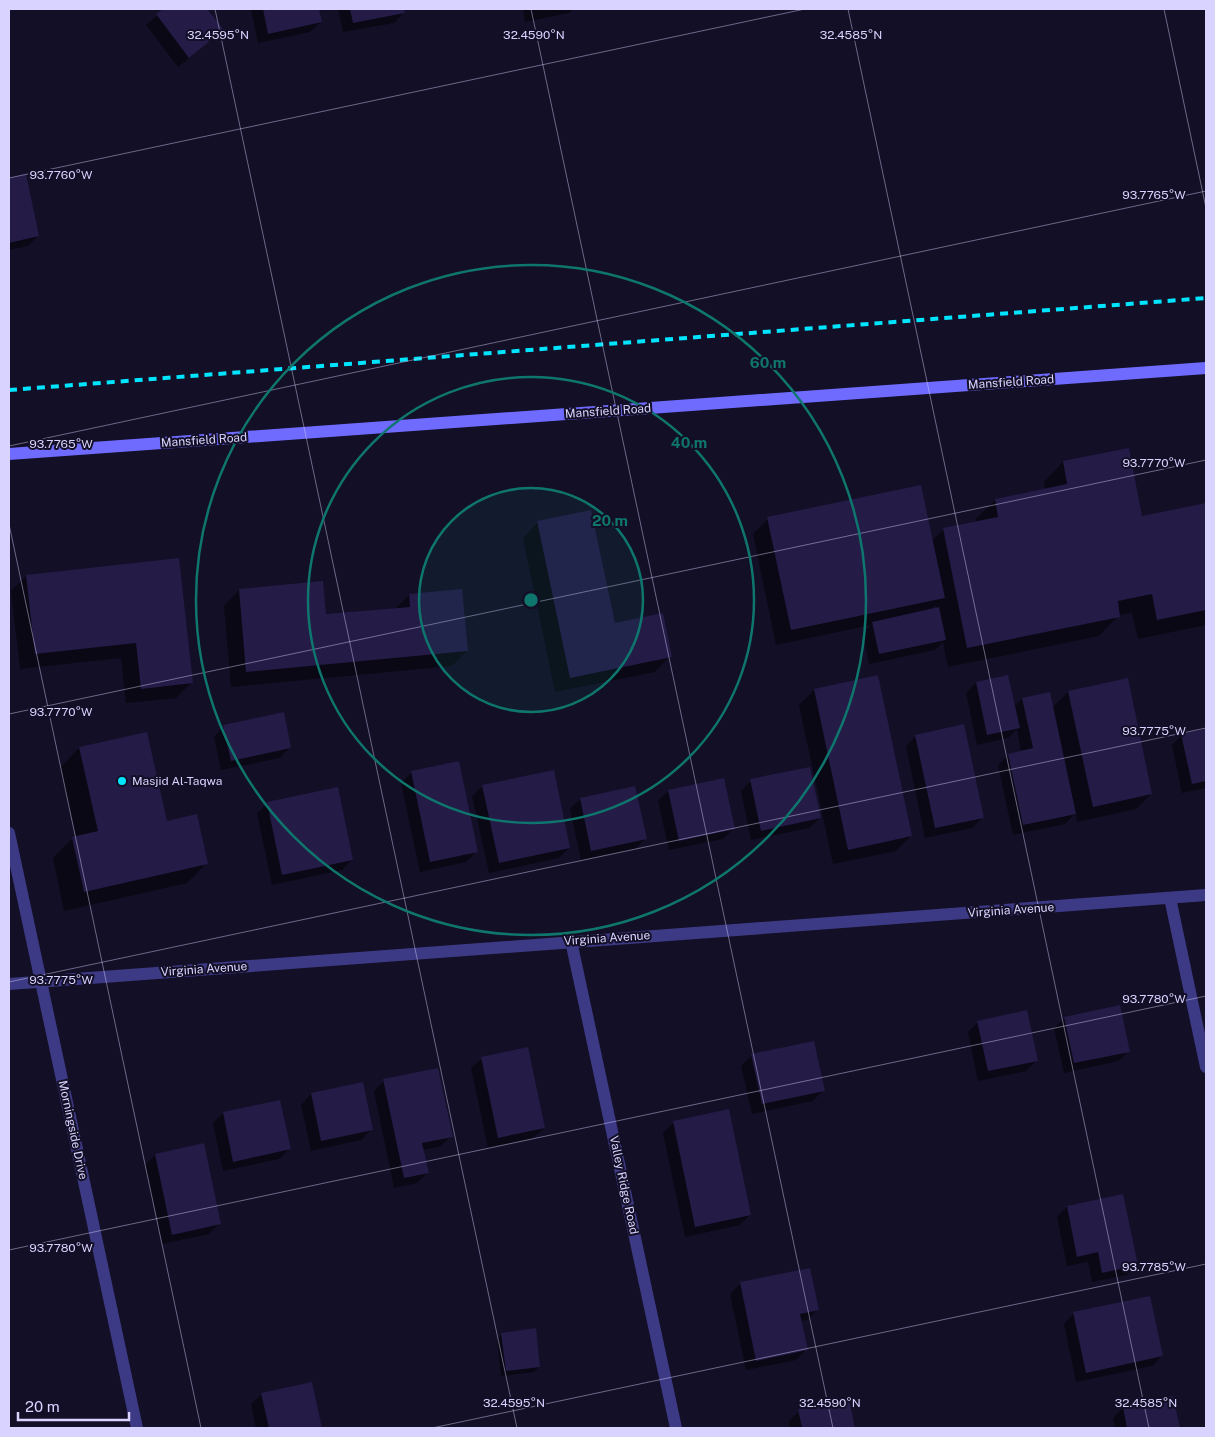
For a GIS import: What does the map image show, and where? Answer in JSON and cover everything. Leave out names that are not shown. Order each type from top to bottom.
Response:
[{"type":"main road","name":"Mansfield Road","points":[[9,454],[1206,368]]},
{"type":"street","name":"Morningside Drive","points":[[9,833],[137,1428]]},
{"type":"street","name":"Virginia Avenue","points":[[9,984],[1206,895]]},
{"type":"street","points":[[1170,898],[1206,1067]]},
{"type":"street","name":"Valley Ridge Road","points":[[571,941],[676,1428]]},
{"type":"building","points":[[163,9],[207,9],[224,30],[189,58],[156,14]]},
{"type":"building","points":[[263,9],[319,9],[322,22],[268,34]]},
{"type":"building","points":[[350,9],[404,9],[405,13],[353,23]]},
{"type":"building","points":[[26,174],[39,236],[9,243],[9,178]]},
{"type":"building","points":[[1129,448],[1142,516],[1206,503],[1206,610],[1157,620],[1152,594],[1118,601],[1120,617],[967,648],[943,528],[998,517],[995,499],[1067,484],[1063,461]]},
{"type":"building","points":[[921,485],[945,598],[791,630],[767,517]]},
{"type":"building","points":[[591,510],[615,623],[663,613],[672,657],[570,678],[537,521]]},
{"type":"building","points":[[179,558],[193,683],[141,689],[136,643],[35,654],[26,575]]},
{"type":"building","points":[[323,581],[326,614],[410,607],[409,594],[462,589],[468,651],[246,672],[239,589]]},
{"type":"building","points":[[939,607],[946,640],[879,654],[872,622]]},
{"type":"building","points":[[878,675],[912,836],[848,850],[814,689]]},
{"type":"building","points":[[1008,675],[1020,728],[987,735],[976,682]]},
{"type":"building","points":[[1128,678],[1152,794],[1093,807],[1068,691]]},
{"type":"building","points":[[1050,692],[1076,814],[1023,825],[1008,754],[1033,748],[1022,698]]},
{"type":"building","points":[[284,712],[291,748],[231,761],[223,725]]},
{"type":"building","points":[[964,724],[984,818],[935,828],[915,735]]},
{"type":"building","points":[[1206,729],[1206,781],[1192,784],[1181,734]]},
{"type":"building","name":"Masjid Al-Taqwa","points":[[147,732],[167,821],[197,814],[208,864],[84,892],[72,837],[98,831],[79,747]]},
{"type":"building","points":[[459,761],[478,852],[430,862],[411,771]]},
{"type":"building","points":[[810,767],[821,818],[761,831],[750,779]]},
{"type":"building","points":[[554,770],[570,848],[499,863],[482,785]]},
{"type":"building","points":[[724,778],[735,829],[679,841],[668,790]]},
{"type":"building","points":[[635,786],[647,839],[591,851],[580,798]]},
{"type":"building","points":[[338,787],[353,860],[282,875],[267,802]]},
{"type":"building","points":[[1120,1005],[1130,1052],[1074,1063],[1064,1017]]},
{"type":"building","points":[[1027,1010],[1038,1061],[988,1071],[977,1021]]},
{"type":"building","points":[[814,1041],[825,1091],[762,1104],[751,1054]]},
{"type":"building","points":[[528,1047],[545,1128],[498,1138],[481,1057]]},
{"type":"building","points":[[438,1068],[453,1137],[422,1143],[429,1173],[404,1178],[383,1079]]},
{"type":"building","points":[[363,1082],[373,1130],[321,1141],[311,1093]]},
{"type":"building","points":[[280,1100],[291,1149],[233,1162],[223,1112]]},
{"type":"building","points":[[729,1109],[751,1215],[695,1227],[673,1121]]},
{"type":"building","points":[[204,1143],[221,1224],[172,1235],[155,1154]]},
{"type":"building","points":[[1123,1194],[1138,1265],[1102,1273],[1098,1252],[1077,1257],[1067,1206]]},
{"type":"building","points":[[810,1268],[819,1310],[800,1314],[808,1350],[756,1361],[740,1282]]},
{"type":"building","points":[[1150,1296],[1163,1356],[1086,1373],[1073,1312]]},
{"type":"building","points":[[536,1328],[540,1367],[506,1371],[501,1333]]},
{"type":"building","points":[[312,1382],[322,1428],[269,1428],[261,1393]]},
{"type":"building","points":[[1173,1396],[1180,1428],[1127,1428],[1123,1407]]},
{"type":"building","points":[[849,1399],[855,1428],[802,1428],[798,1409]]},
{"type":"railway","points":[[9,390],[1206,298]]},
{"type":"place","name":"Masjid Al-Taqwa","points":[[122,781]]}]
